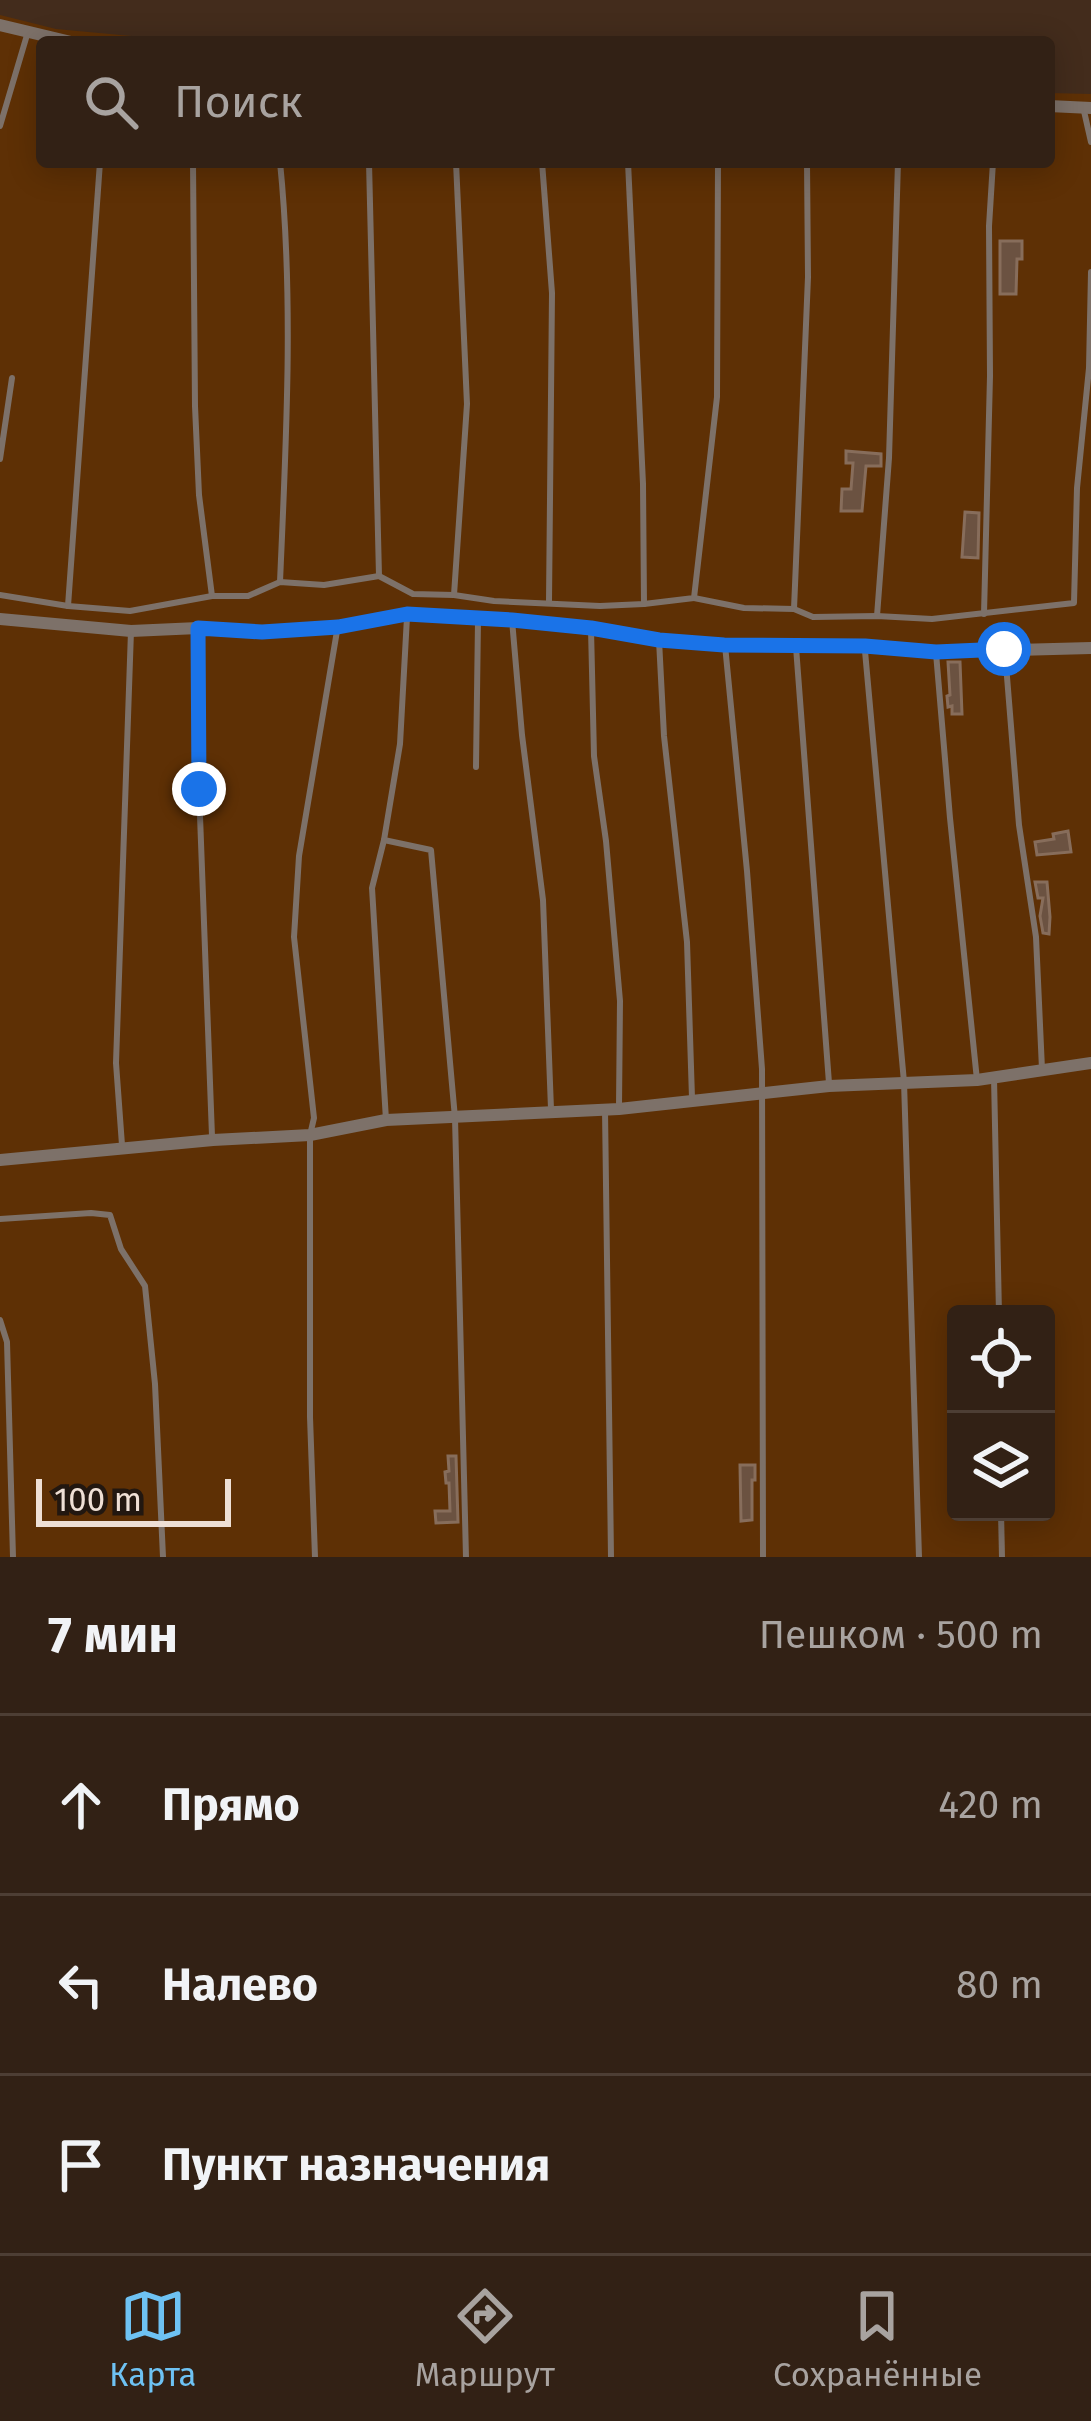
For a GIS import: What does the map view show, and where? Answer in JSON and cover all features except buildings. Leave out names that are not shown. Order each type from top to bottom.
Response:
[{"type":"street","points":[[0,25],[48,36]]},
{"type":"street","points":[[1055,106],[1087,107]]},
{"type":"street","points":[[0,619],[131,632],[198,628],[262,632],[338,627],[407,614],[512,620],[724,645],[865,646],[936,652],[1091,648]]},
{"type":"street","points":[[0,1160],[310,1135],[386,1120],[612,1110],[829,1086],[977,1080],[1091,1063]]},
{"type":"lane","points":[[0,126],[28,31]]},
{"type":"lane","points":[[1087,107],[1091,142]]},
{"type":"lane","points":[[68,606],[100,168]]},
{"type":"lane","points":[[193,168],[196,428],[212,596]]},
{"type":"lane","points":[[280,582],[287,398],[286,217],[281,168]]},
{"type":"lane","points":[[369,168],[379,576]]},
{"type":"lane","points":[[454,595],[467,404],[456,168]]},
{"type":"lane","points":[[542,168],[552,293],[549,602]]},
{"type":"lane","points":[[628,168],[644,604]]},
{"type":"lane","points":[[694,598],[717,397],[718,168]]},
{"type":"lane","points":[[794,609],[808,277],[807,168]]},
{"type":"lane","points":[[877,616],[889,458],[898,168]]},
{"type":"lane","points":[[984,614],[993,168]]},
{"type":"lane","points":[[0,595],[130,611],[212,596],[248,596],[280,582],[324,585],[379,576],[413,594],[600,606],[694,598],[744,608],[794,609],[813,617],[932,620],[1074,603],[1091,272]]},
{"type":"lane","points":[[0,459],[12,379]]},
{"type":"lane","points":[[386,1120],[372,889],[400,745],[407,614]]},
{"type":"lane","points":[[476,767],[478,617]]},
{"type":"lane","points":[[512,620],[543,900],[552,1113]]},
{"type":"lane","points":[[315,1557],[310,1417],[310,1135],[314,1118],[294,937],[299,856],[338,627]]},
{"type":"lane","points":[[198,628],[199,789],[213,1140]]},
{"type":"lane","points":[[591,628],[594,756],[620,1001],[612,1110],[611,1557]]},
{"type":"lane","points":[[123,1149],[116,1064],[131,632]]},
{"type":"lane","points":[[659,640],[664,736],[687,942],[692,1101]]},
{"type":"lane","points":[[724,645],[748,872],[761,1069],[763,1557]]},
{"type":"lane","points":[[796,646],[829,1086]]},
{"type":"lane","points":[[865,646],[904,1082],[920,1557]]},
{"type":"lane","points":[[1004,649],[1018,825],[1036,938],[1042,1069]]},
{"type":"lane","points":[[936,652],[977,1080]]},
{"type":"lane","points":[[384,840],[431,850],[455,1118],[466,1557]]},
{"type":"lane","points":[[994,1078],[999,1305]]},
{"type":"lane","points":[[0,1219],[110,1215],[122,1249],[145,1286],[163,1557]]},
{"type":"lane","points":[[0,1320],[7,1342],[14,1557]]},
{"type":"lane","points":[[1001,1521],[1002,1557]]},
{"type":"shaded area","points":[[0,15],[56,29],[131,36],[36,36],[36,168],[1055,168],[1055,93],[1091,94],[1091,1557],[0,1557]]},
{"type":"route","points":[[199,789],[198,628],[262,632],[338,627],[407,614],[512,620],[724,645],[865,646],[936,652],[1004,649]]}]
